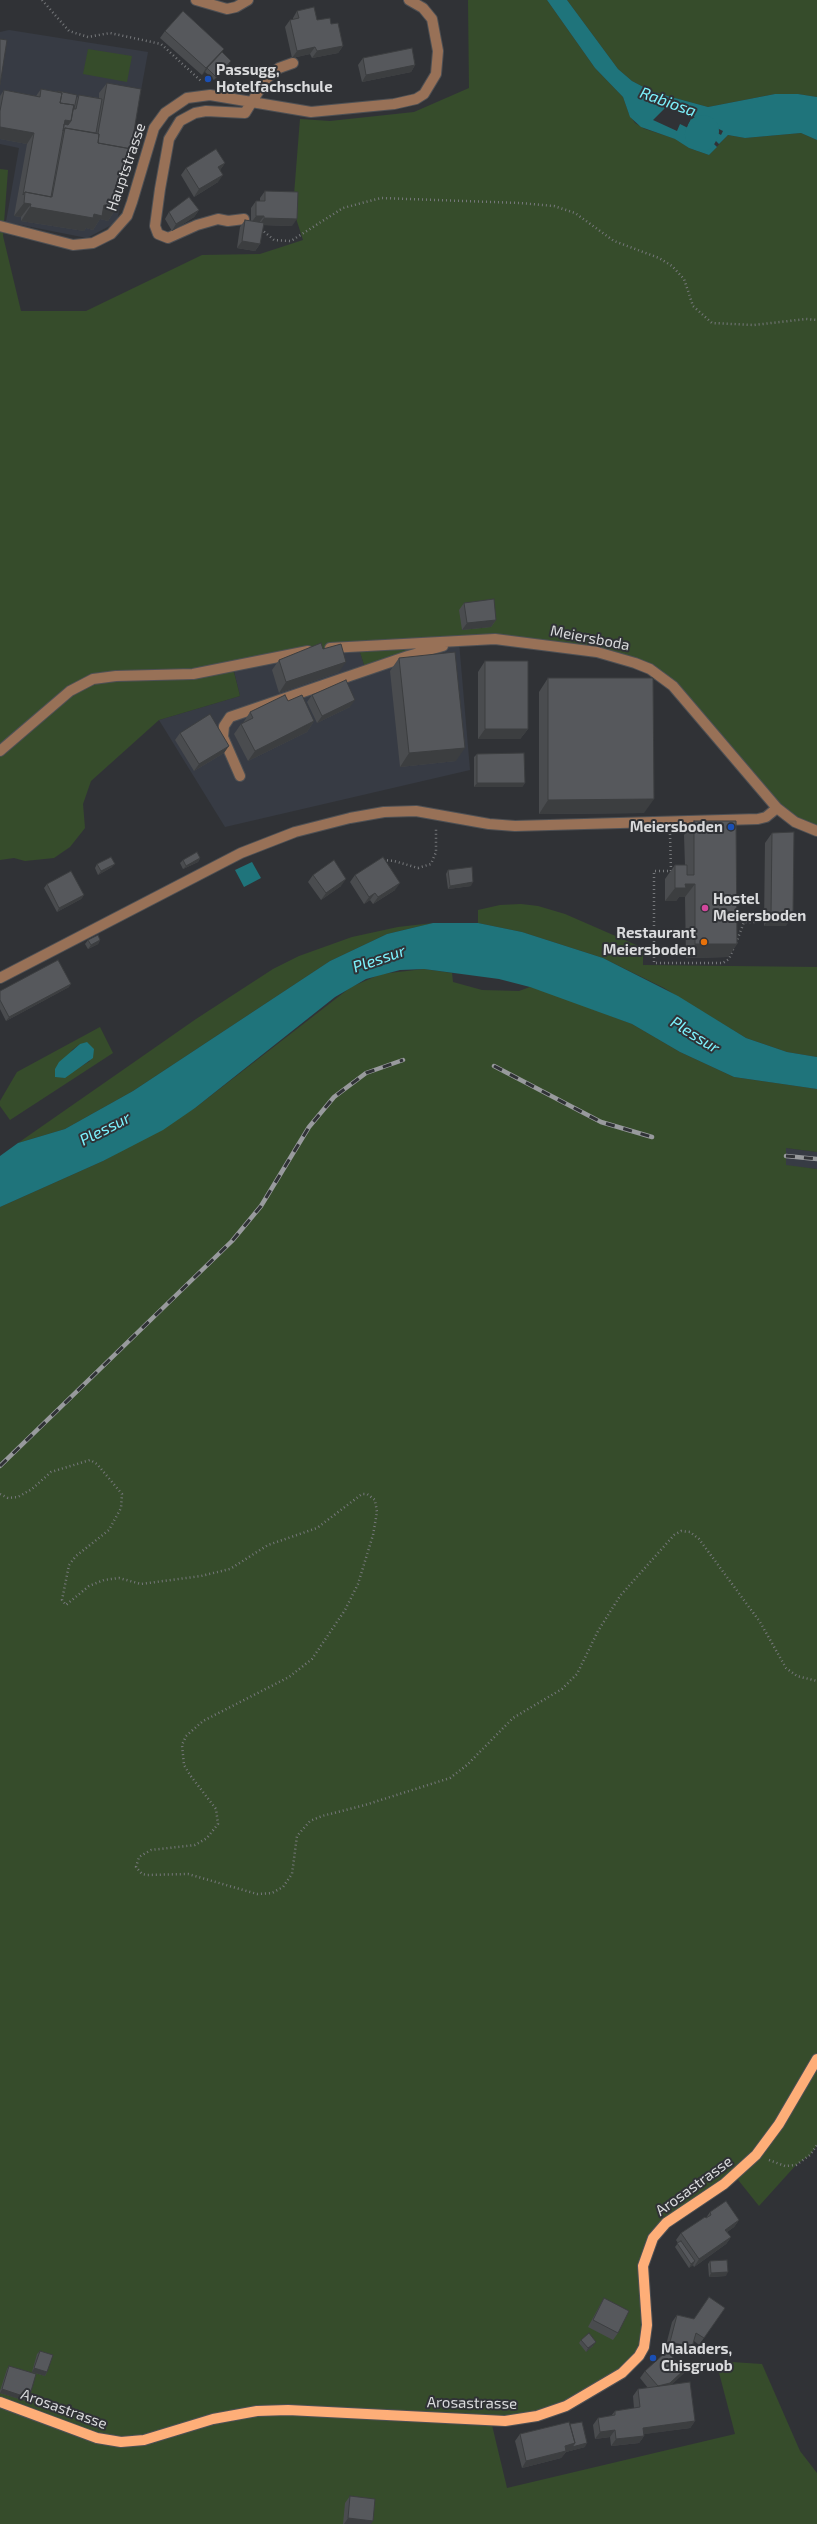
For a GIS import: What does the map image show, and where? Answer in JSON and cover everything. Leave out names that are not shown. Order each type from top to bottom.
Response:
[{"type":"main road","name":"Arosastrasse","points":[[0,2402],[97,2438],[121,2442],[144,2440],[213,2419],[257,2411],[288,2410],[506,2421],[551,2412],[604,2385],[622,2373],[639,2356],[644,2347],[647,2325],[643,2266],[653,2238],[666,2223],[724,2184],[756,2156],[779,2124],[817,2059]]},
{"type":"street","points":[[196,0],[227,9],[248,0]]},
{"type":"street","points":[[252,101],[298,111],[322,112],[394,104],[416,99],[424,94],[433,79],[438,63],[438,51],[432,19],[424,8],[409,0]]},
{"type":"street","points":[[244,218],[228,221],[218,219],[197,225],[168,238],[160,236],[156,229],[161,179],[169,139],[173,129],[185,118],[200,112],[243,114],[270,75],[283,66],[293,63]]},
{"type":"street","name":"Hauptstrasse","points":[[0,226],[73,245],[93,243],[111,234],[127,216],[151,135],[158,120],[180,102],[194,96],[210,95],[252,101]]},
{"type":"street","name":"Meiersboda","points":[[465,641],[495,639],[528,642],[604,653],[650,669],[674,686],[777,808]]},
{"type":"street","points":[[0,751],[70,691],[98,678],[193,674],[330,648],[465,641]]},
{"type":"street","points":[[240,776],[223,737],[224,726],[230,718],[408,656],[465,641]]},
{"type":"street","points":[[0,978],[219,863],[262,844],[333,822],[368,814],[416,811],[489,824],[515,826],[758,819],[766,817],[777,808],[795,822],[817,831]]},
{"type":"path","points":[[42,0],[69,31],[88,37],[110,33],[161,44],[200,78],[210,95]]},
{"type":"path","points":[[244,218],[274,240],[286,242],[299,238],[343,208],[381,198],[554,206],[575,213],[614,241],[660,258],[672,266],[684,279],[693,306],[712,323],[754,325],[806,319],[817,320]]},
{"type":"path","points":[[380,861],[394,861],[418,868],[431,864],[436,852],[435,814]]},
{"type":"path","points":[[669,821],[671,871],[654,871],[654,963],[725,962],[730,957],[744,922],[757,922]]},
{"type":"path","points":[[0,1494],[8,1498],[18,1497],[32,1489],[51,1472],[90,1460],[97,1464],[122,1494],[121,1508],[108,1530],[76,1556],[69,1565],[62,1600],[66,1605],[89,1586],[99,1582],[119,1578],[141,1584],[213,1574],[236,1566],[268,1545],[317,1528],[362,1494],[367,1494],[375,1500],[377,1512],[373,1535],[358,1584],[345,1610],[318,1651],[293,1675],[203,1721],[186,1736],[182,1744],[183,1759],[190,1775],[216,1809],[218,1818],[216,1828],[207,1838],[195,1845],[151,1850],[144,1854],[136,1863],[136,1867],[142,1874],[188,1874],[257,1894],[272,1893],[283,1887],[292,1874],[297,1836],[310,1821],[322,1816],[365,1805],[450,1778],[467,1765],[513,1718],[562,1689],[584,1663],[598,1631],[620,1596],[674,1535],[681,1531],[690,1532],[699,1539],[760,1622],[786,1668],[797,1676],[817,1681]]},
{"type":"path","points":[[756,2156],[790,2166],[801,2163],[817,2145]]},
{"type":"shaded area","points":[[9,30],[148,52],[117,222],[87,238],[6,222],[19,148],[0,144],[0,32]]},
{"type":"shaded area","points":[[459,642],[470,770],[225,827],[159,720],[240,696],[233,667],[310,651],[358,646],[366,671]]},
{"type":"shaded area","points":[[786,1148],[817,1152],[817,1169],[786,1166]]},
{"type":"green space","points":[[468,0],[547,0],[595,68],[623,97],[629,114],[635,123],[645,129],[676,139],[689,148],[709,155],[728,135],[745,138],[801,133],[817,140],[817,831],[795,822],[673,686],[611,655],[465,641],[366,671],[358,646],[310,651],[233,668],[240,696],[159,720],[91,781],[83,804],[85,828],[70,847],[54,858],[25,861],[14,858],[0,860],[0,169],[8,170],[3,236],[21,311],[86,311],[202,255],[260,254],[303,240],[294,212],[300,119],[330,121],[414,112],[469,88]]},
{"type":"green space","points":[[567,0],[817,0],[817,97],[798,94],[775,94],[708,107],[653,92],[632,81],[618,69]]},
{"type":"green space","points":[[88,49],[132,56],[127,82],[83,74]]},
{"type":"green space","points":[[521,904],[538,906],[565,914],[643,948],[643,965],[817,967],[817,1057],[787,1052],[746,1038],[664,988],[603,958],[522,932],[478,923],[478,910],[500,905]]},
{"type":"green space","points":[[433,923],[387,934],[330,961],[133,1091],[65,1129],[18,1143],[196,1019],[273,969],[299,956],[352,937],[398,927]]},
{"type":"green space","points":[[424,969],[452,973],[453,982],[482,990],[519,991],[530,987],[548,992],[632,1024],[680,1052],[734,1077],[817,1089],[817,1152],[786,1148],[786,1165],[817,1169],[817,2145],[810,2155],[796,2165],[759,2206],[735,2176],[674,2218],[645,2256],[647,2325],[639,2356],[566,2406],[491,2421],[507,2488],[735,2434],[716,2361],[762,2364],[800,2451],[817,2473],[817,2524],[0,2524],[0,1207],[103,1161],[195,1108],[351,987],[381,974]]},
{"type":"green space","points":[[100,1027],[113,1053],[10,1120],[0,1106],[0,1101],[17,1072]],"holes":[[[80,1044],[90,1061],[62,1078],[72,1050]]]},
{"type":"water","name":"Rabiosa","points":[[547,0],[567,0],[618,69],[632,81],[653,92],[708,107],[775,94],[798,94],[817,97],[817,140],[801,133],[745,138],[728,135],[719,144],[710,135],[688,125],[691,119],[721,135],[723,131],[682,111],[665,108],[653,120],[677,131],[680,124],[708,138],[717,147],[709,155],[689,148],[675,139],[641,127],[630,117],[623,97],[595,68]]},
{"type":"water","points":[[252,862],[261,878],[244,887],[235,870]]},
{"type":"water","name":"Plessur","points":[[433,923],[478,923],[522,932],[603,958],[678,996],[746,1038],[787,1052],[817,1057],[817,1089],[734,1077],[680,1052],[632,1024],[530,987],[499,979],[424,969],[400,970],[366,979],[335,997],[195,1108],[163,1130],[103,1161],[0,1207],[0,1156],[18,1143],[65,1129],[133,1091],[330,961],[387,934]]},
{"type":"water","points":[[87,1042],[94,1049],[93,1058],[65,1078],[55,1077],[55,1069],[59,1062],[80,1044]]},
{"type":"building","points":[[314,7],[317,20],[330,18],[331,24],[338,23],[343,46],[317,51],[315,47],[297,51],[290,20],[299,18],[297,11]]},
{"type":"building","points":[[183,11],[224,49],[206,68],[165,31]]},
{"type":"building","points":[[0,39],[7,40],[0,85]]},
{"type":"building","points":[[412,48],[415,65],[366,75],[363,58]]},
{"type":"building","points":[[222,52],[231,61],[216,77],[207,68]]},
{"type":"building","points":[[107,83],[141,89],[131,149],[98,143],[98,133]]},
{"type":"building","points":[[41,89],[62,93],[60,103],[74,105],[71,121],[65,120],[51,197],[25,192],[23,195],[34,133],[0,127],[0,111],[4,90],[40,97]]},
{"type":"building","points":[[58,91],[77,95],[74,109],[74,105],[60,103],[62,93]]},
{"type":"building","points":[[79,95],[102,99],[96,133],[65,128],[63,131],[64,124],[68,125],[71,121],[73,109],[76,109]]},
{"type":"building","points":[[65,128],[99,134],[98,143],[132,149],[129,166],[125,165],[117,207],[104,205],[102,216],[94,214],[93,218],[30,207],[31,204],[24,203],[25,192],[52,197]]},
{"type":"building","points":[[216,149],[225,163],[218,167],[223,175],[199,189],[186,168]]},
{"type":"building","points":[[265,191],[298,192],[297,219],[264,218],[264,216],[256,216],[256,201],[265,201]]},
{"type":"building","points":[[189,197],[199,210],[176,224],[169,212]]},
{"type":"building","points":[[245,220],[264,223],[260,244],[242,241]]},
{"type":"building","points":[[494,599],[496,620],[467,623],[464,603]]},
{"type":"building","points":[[321,643],[323,649],[341,644],[346,662],[286,682],[279,660]]},
{"type":"building","points":[[455,652],[465,748],[409,753],[399,658]]},
{"type":"building","points":[[485,661],[528,661],[528,729],[485,729]]},
{"type":"building","points":[[548,678],[653,678],[654,799],[548,800]]},
{"type":"building","points":[[346,680],[355,700],[322,716],[312,695]]},
{"type":"building","points":[[285,695],[288,701],[302,695],[314,721],[255,751],[241,724],[253,718],[250,712]]},
{"type":"building","points":[[210,714],[229,746],[199,764],[180,733]]},
{"type":"building","points":[[524,753],[525,783],[477,783],[477,754]]},
{"type":"building","points":[[694,821],[736,821],[737,944],[695,944],[695,884],[685,884],[686,888],[675,888],[675,865],[687,865],[687,875],[694,875]]},
{"type":"building","points":[[794,832],[793,915],[771,915],[772,833]]},
{"type":"building","points":[[197,852],[200,858],[186,866],[183,860]]},
{"type":"building","points":[[111,857],[115,864],[101,871],[97,864]]},
{"type":"building","points":[[383,857],[400,883],[378,897],[375,893],[369,897],[355,875]]},
{"type":"building","points":[[334,860],[346,879],[326,893],[313,875]]},
{"type":"building","points":[[472,867],[473,882],[450,886],[448,870]]},
{"type":"building","points":[[71,871],[84,895],[59,908],[47,884]]},
{"type":"building","points":[[98,935],[100,940],[91,945],[88,940]]},
{"type":"building","points":[[58,960],[71,984],[9,1017],[0,1000],[0,991]]},
{"type":"building","points":[[726,2201],[739,2220],[725,2230],[731,2237],[699,2259],[681,2233],[705,2217],[706,2218],[711,2215],[710,2212]]},
{"type":"building","points":[[681,2241],[695,2261],[691,2264],[677,2243]]},
{"type":"building","points":[[727,2260],[728,2272],[711,2273],[710,2261]]},
{"type":"building","points":[[709,2297],[725,2308],[704,2338],[696,2333],[692,2347],[670,2342],[677,2315],[694,2319]]},
{"type":"building","points":[[604,2298],[629,2311],[618,2333],[593,2320]]},
{"type":"building","points":[[589,2333],[596,2342],[588,2348],[581,2340]]},
{"type":"building","points":[[40,2351],[53,2355],[47,2372],[34,2368]]},
{"type":"building","points":[[667,2351],[684,2370],[670,2383],[658,2386],[645,2371]]},
{"type":"building","points":[[680,2361],[688,2369],[682,2374],[684,2370],[678,2363]]},
{"type":"building","points":[[9,2366],[36,2374],[29,2398],[2,2389]]},
{"type":"building","points":[[690,2382],[695,2421],[643,2428],[644,2436],[616,2439],[615,2430],[600,2432],[598,2418],[615,2415],[615,2411],[640,2407],[638,2389]]},
{"type":"building","points":[[569,2422],[575,2443],[565,2446],[566,2451],[526,2461],[520,2434]]},
{"type":"building","points":[[582,2422],[587,2443],[572,2447],[575,2443],[570,2424]]},
{"type":"building","points":[[350,2496],[375,2499],[373,2521],[348,2518]]},
{"type":"waterway","points":[[701,135],[703,131]]},
{"type":"railway","points":[[0,1466],[232,1241],[261,1206],[309,1127],[334,1097],[366,1073],[403,1060]]},
{"type":"railway","points":[[494,1066],[601,1122],[652,1137]]},
{"type":"railway","points":[[786,1156],[817,1159]]},
{"type":"place","name":"Passugg, Hotelfachschule","points":[[208,79]]},
{"type":"place","name":"Meiersboden","points":[[731,827]]},
{"type":"place","name":"Hostel Meiersboden","points":[[705,908]]},
{"type":"place","name":"Restaurant Meiersboden","points":[[704,942]]},
{"type":"place","name":"Maladers, Chisgruob","points":[[653,2358]]}]
